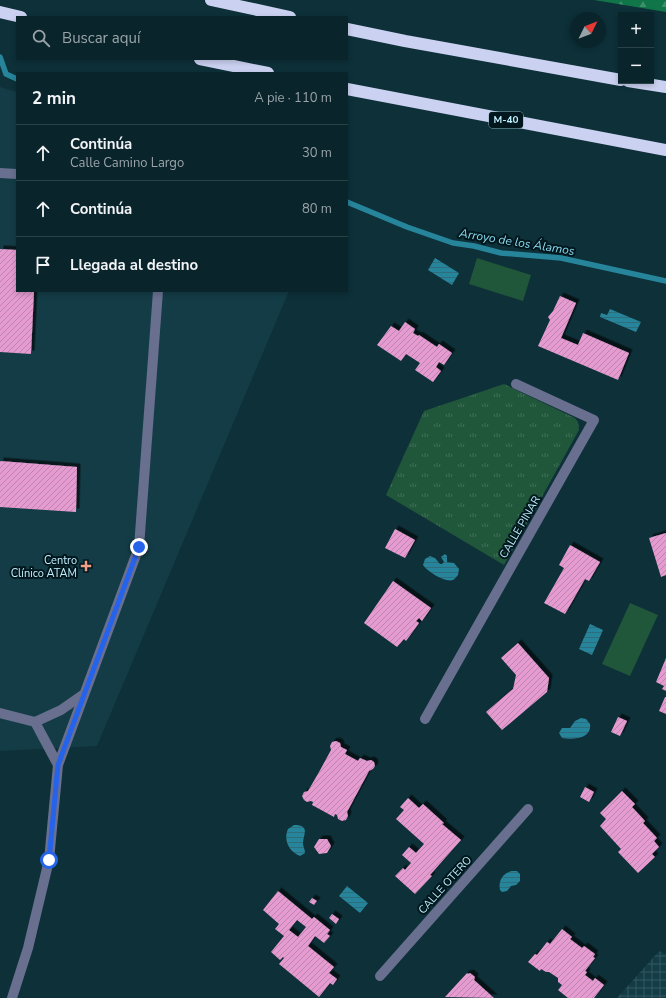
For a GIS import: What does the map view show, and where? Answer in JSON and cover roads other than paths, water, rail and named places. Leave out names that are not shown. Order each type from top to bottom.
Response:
[{"type":"highway","points":[[211,0],[285,16]]},
{"type":"highway","points":[[0,12],[18,16]]},
{"type":"highway","points":[[348,29],[405,42],[618,79]]},
{"type":"highway","points":[[205,60],[263,72]]},
{"type":"highway","points":[[647,84],[666,87]]},
{"type":"highway","name":"M-40","points":[[348,89],[666,150]]},
{"type":"street","points":[[0,173],[16,174]]},
{"type":"street","points":[[12,998],[28,948],[49,860],[58,765],[139,547],[158,292]]},
{"type":"street","name":"CALLE PINAR","points":[[425,719],[594,420],[516,384]]},
{"type":"street","points":[[0,713],[35,722],[61,710],[84,694]]},
{"type":"street","points":[[35,722],[58,765]]},
{"type":"street","name":"CALLE OTERO","points":[[380,976],[528,809]]},
{"type":"water","points":[[435,258],[459,273],[452,285],[428,270]]},
{"type":"water","points":[[610,309],[641,322],[636,332],[600,317],[601,313],[607,315]]},
{"type":"water","points":[[445,554],[447,556],[447,562],[454,563],[459,569],[458,575],[453,580],[441,578],[432,573],[423,565],[425,559],[430,556],[442,564],[444,562],[441,557]]},
{"type":"water","points":[[590,624],[603,630],[592,655],[579,649]]},
{"type":"water","points":[[581,718],[586,719],[590,724],[588,733],[585,736],[571,739],[562,738],[559,733],[562,728],[570,728],[575,721]]},
{"type":"water","points":[[294,825],[303,827],[305,831],[303,843],[305,853],[300,856],[290,849],[286,837],[288,829]]},
{"type":"water","points":[[512,871],[517,871],[520,874],[520,881],[516,885],[511,886],[507,891],[502,892],[500,890],[500,884],[502,878]]},
{"type":"water","points":[[347,886],[368,903],[360,913],[339,896]]},
{"type":"waterway","name":"Arroyo de los Álamos","points":[[0,57],[6,74],[16,79]]},
{"type":"waterway","name":"Arroyo de los Álamos","points":[[348,202],[407,227],[453,243],[474,246],[501,253],[561,258],[666,281]]},
{"type":"place","name":"Centro Clínico ATAM","points":[[86,566]]}]
